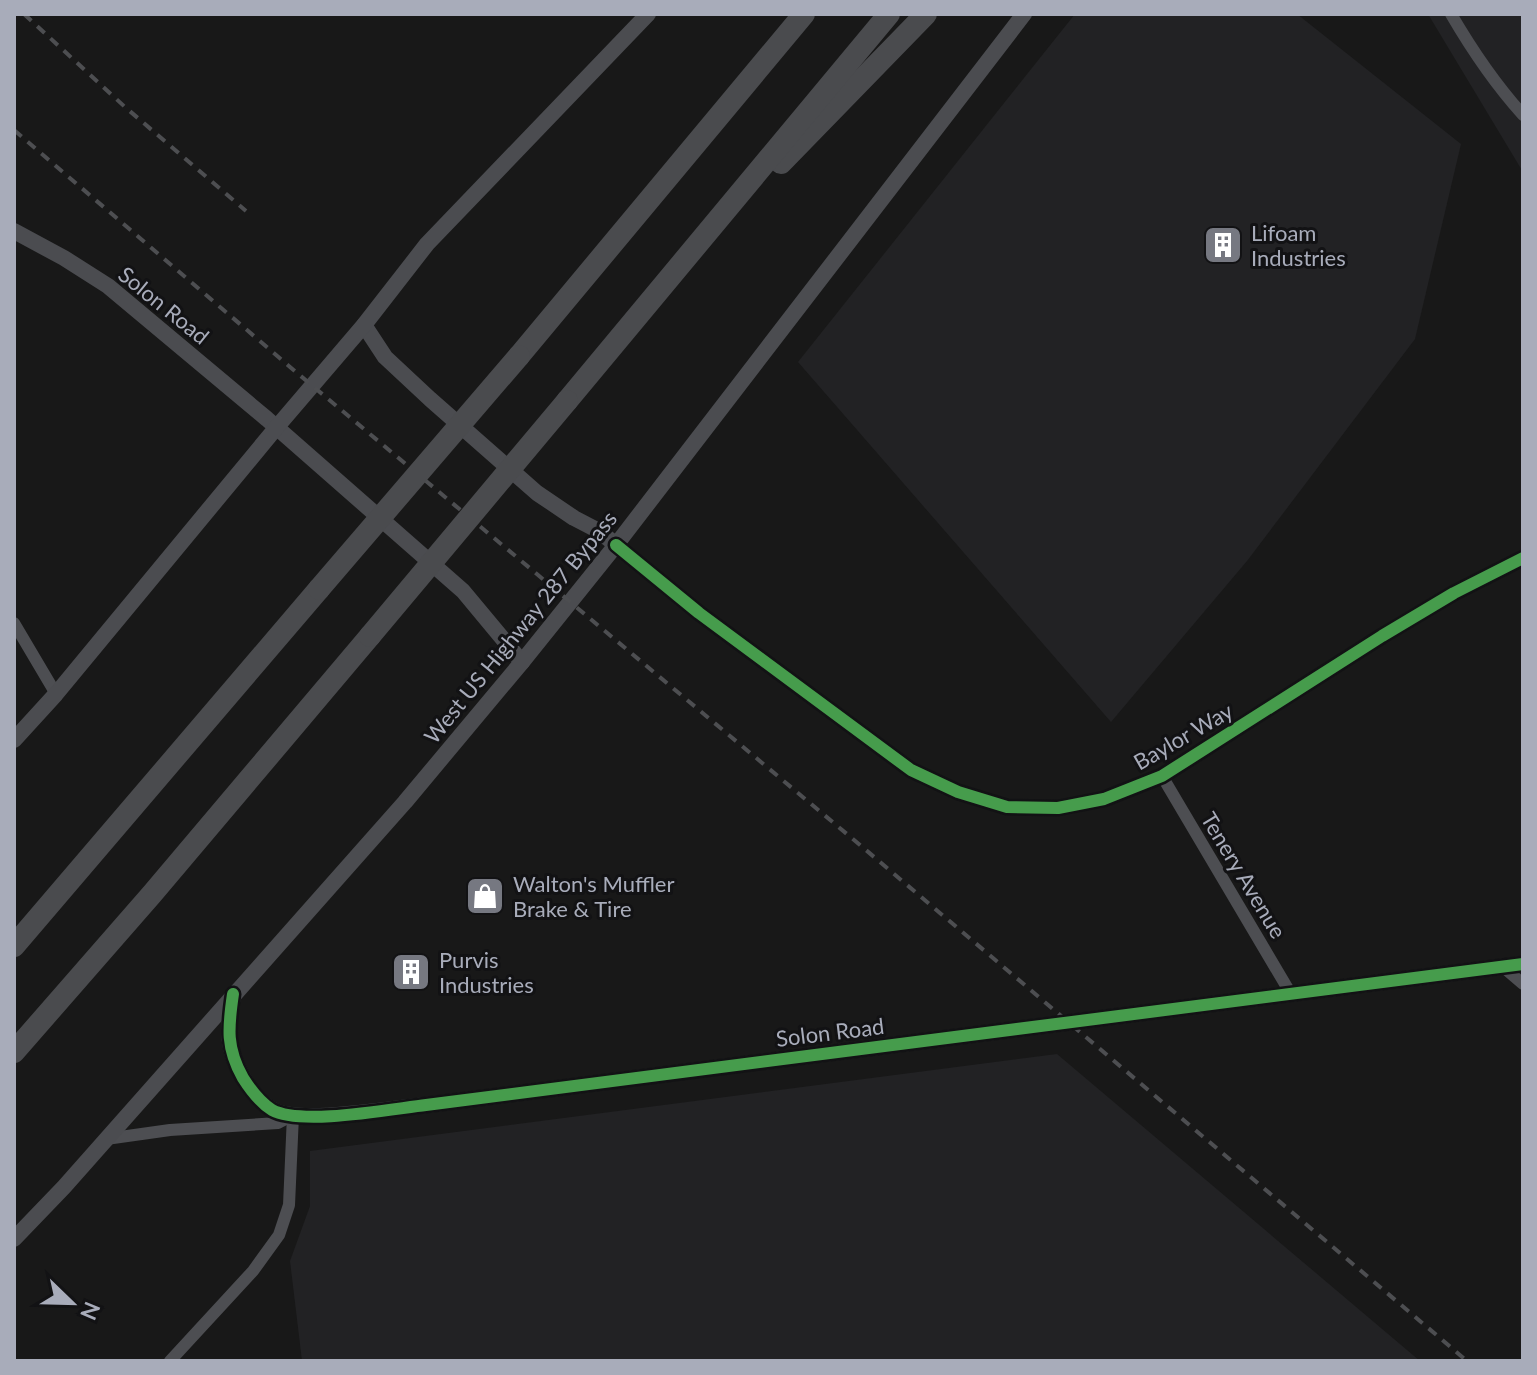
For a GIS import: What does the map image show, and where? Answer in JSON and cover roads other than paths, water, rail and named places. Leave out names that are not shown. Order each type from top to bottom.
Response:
[{"type":"highway","points":[[14,946],[519,356],[804,14]]},
{"type":"highway","points":[[14,1052],[370,636],[889,14]]},
{"type":"highway","points":[[752,179],[766,174],[789,157],[926,14]]},
{"type":"main road","points":[[14,740],[56,694],[364,325],[427,244],[648,14]]},
{"type":"main road","name":"West US Highway 287 Bypass","points":[[14,1239],[64,1187],[405,802],[522,662],[616,545],[1024,14]]},
{"type":"main road","name":"Solon Road","points":[[14,231],[108,286],[267,419],[463,591],[522,662]]},
{"type":"main road","points":[[364,325],[385,357],[537,493],[616,545]]},
{"type":"main road","name":"Solon Road","points":[[233,994],[228,1024],[229,1046],[235,1065],[248,1086],[275,1111],[322,1116],[1523,964]]},
{"type":"street","points":[[1451,14],[1472,50],[1523,115]]},
{"type":"street","name":"Baylor Way","points":[[616,545],[699,613],[911,770],[958,792],[1007,807],[1058,808],[1104,799],[1162,776],[1382,636],[1454,593],[1523,558]]},
{"type":"street","points":[[14,623],[56,694]]},
{"type":"street","name":"Tenery Avenue","points":[[1162,776],[1291,994]]},
{"type":"street","points":[[1502,966],[1523,984]]},
{"type":"street","points":[[106,1139],[170,1130],[278,1123],[293,1115]]},
{"type":"street","points":[[170,1361],[253,1271],[279,1235],[289,1205],[293,1115]]},
{"type":"railway","points":[[24,14],[125,107],[246,211]]},
{"type":"railway","points":[[14,130],[290,367],[860,845],[1467,1361]]},
{"type":"place","name":"Lifoam Industries","points":[[1223,245]]},
{"type":"place","name":"Walton's Muffler Brake & Tire","points":[[485,896]]},
{"type":"place","name":"Purvis Industries","points":[[411,972]]}]
